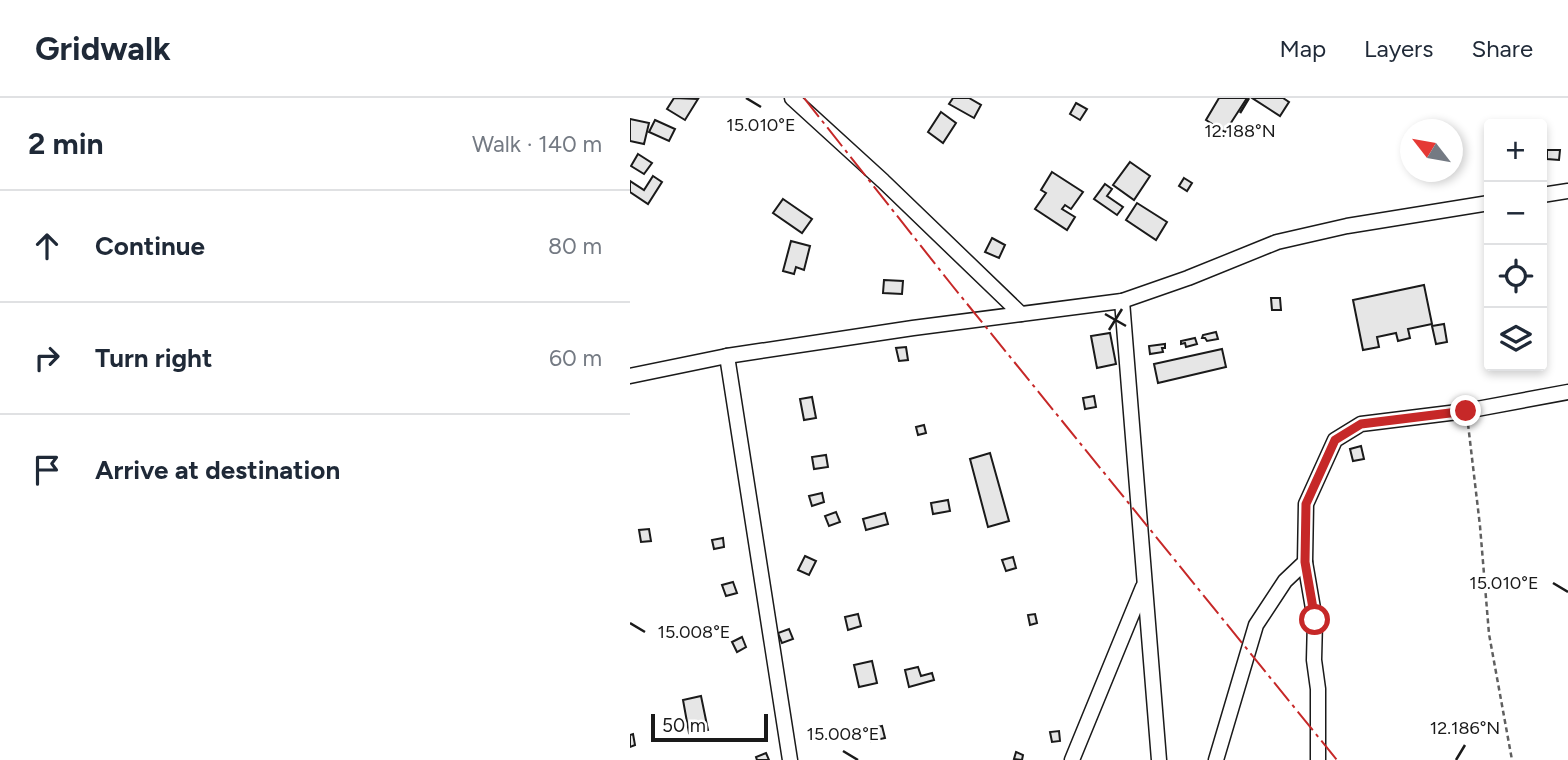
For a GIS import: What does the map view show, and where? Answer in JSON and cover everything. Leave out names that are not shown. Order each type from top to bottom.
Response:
[{"type":"street","points":[[792,98],[1021,314]]},
{"type":"street","points":[[1547,194],[1568,191]]},
{"type":"street","points":[[630,376],[727,356],[1122,301],[1278,242],[1347,226],[1484,204]]},
{"type":"street","points":[[1122,301],[1159,760]]},
{"type":"street","points":[[727,356],[790,760]]},
{"type":"street","points":[[1318,760],[1315,620],[1305,562],[1306,504],[1335,440],[1361,424],[1466,411],[1568,392]]},
{"type":"street","points":[[1216,760],[1256,625],[1285,581],[1305,562]]},
{"type":"street","points":[[1072,760],[1145,582]]},
{"type":"path","points":[[1466,411],[1489,634],[1512,760]]},
{"type":"building","points":[[674,98],[698,99],[685,120],[667,109]]},
{"type":"building","points":[[953,98],[969,98],[981,105],[974,118],[949,104]]},
{"type":"building","points":[[1219,98],[1247,98],[1225,132],[1206,120]]},
{"type":"building","points":[[1252,98],[1283,98],[1289,102],[1280,116]]},
{"type":"building","points":[[1076,103],[1087,109],[1080,120],[1070,114]]},
{"type":"building","points":[[941,112],[956,123],[943,143],[928,132]]},
{"type":"building","points":[[630,119],[649,123],[644,144],[630,141]]},
{"type":"building","points":[[655,120],[675,129],[669,141],[649,132]]},
{"type":"building","points":[[1547,150],[1560,150],[1559,160],[1547,159]]},
{"type":"building","points":[[638,154],[652,163],[644,174],[631,166]]},
{"type":"building","points":[[1130,162],[1150,176],[1134,200],[1113,185]]},
{"type":"building","points":[[1052,172],[1083,192],[1071,209],[1065,205],[1062,209],[1075,217],[1067,230],[1035,209],[1046,193],[1041,190]]},
{"type":"building","points":[[653,176],[662,182],[648,204],[630,192],[630,181],[644,190]]},
{"type":"building","points":[[1184,178],[1192,183],[1187,191],[1179,186]]},
{"type":"building","points":[[1105,184],[1112,189],[1107,196],[1123,207],[1117,215],[1094,199]]},
{"type":"building","points":[[783,199],[812,219],[802,233],[773,213]]},
{"type":"building","points":[[1137,203],[1167,222],[1156,240],[1126,220]]},
{"type":"building","points":[[992,238],[1005,245],[999,258],[985,252]]},
{"type":"building","points":[[791,241],[810,246],[804,270],[796,267],[794,274],[783,271]]},
{"type":"building","points":[[884,280],[903,281],[902,294],[883,293]]},
{"type":"building","points":[[1424,285],[1432,324],[1408,329],[1410,338],[1398,341],[1396,333],[1377,337],[1379,347],[1363,350],[1353,300]]},
{"type":"building","points":[[1271,298],[1280,298],[1281,310],[1272,310]]},
{"type":"building","points":[[1444,324],[1447,342],[1436,344],[1432,326]]},
{"type":"building","points":[[1216,332],[1218,339],[1207,341],[1202,338],[1203,335]]},
{"type":"building","points":[[1110,333],[1116,364],[1097,368],[1091,336]]},
{"type":"building","points":[[1195,338],[1197,344],[1186,347],[1185,343],[1181,344],[1181,341]]},
{"type":"building","points":[[1165,344],[1163,352],[1150,354],[1149,346]]},
{"type":"building","points":[[906,347],[908,360],[899,361],[896,348]]},
{"type":"building","points":[[1222,349],[1226,367],[1158,383],[1154,364]]},
{"type":"building","points":[[1094,396],[1096,407],[1085,409],[1083,398]]},
{"type":"building","points":[[812,397],[816,418],[804,420],[800,399]]},
{"type":"building","points":[[924,425],[926,433],[918,435],[916,427]]},
{"type":"building","points":[[1361,446],[1364,459],[1353,461],[1350,449]]},
{"type":"building","points":[[990,453],[1009,521],[988,527],[970,459]]},
{"type":"building","points":[[826,455],[828,467],[814,469],[812,457]]},
{"type":"building","points":[[822,493],[824,502],[812,506],[809,496]]},
{"type":"building","points":[[948,500],[950,511],[933,514],[931,503]]},
{"type":"building","points":[[836,512],[840,522],[829,526],[825,516]]},
{"type":"building","points":[[885,513],[888,524],[866,530],[863,519]]},
{"type":"building","points":[[649,529],[651,541],[641,542],[639,530]]},
{"type":"building","points":[[723,538],[724,547],[714,549],[712,540]]},
{"type":"building","points":[[805,556],[816,561],[809,575],[798,570]]},
{"type":"building","points":[[1013,557],[1016,568],[1006,571],[1002,560]]},
{"type":"building","points":[[733,582],[737,593],[726,596],[722,585]]},
{"type":"building","points":[[858,614],[861,626],[848,630],[845,617]]},
{"type":"building","points":[[1035,614],[1037,623],[1030,625],[1028,615]]},
{"type":"building","points":[[789,629],[793,639],[782,643],[778,633]]},
{"type":"building","points":[[742,637],[746,647],[737,652],[732,642]]},
{"type":"building","points":[[872,661],[877,683],[859,687],[854,665]]},
{"type":"building","points":[[918,667],[921,676],[932,673],[934,680],[909,687],[905,670]]},
{"type":"building","points":[[701,696],[708,730],[689,733],[683,700]]},
{"type":"building","points":[[882,726],[885,738],[871,741],[869,729]]},
{"type":"building","points":[[1059,731],[1060,741],[1052,742],[1050,732]]},
{"type":"building","points":[[633,734],[635,745],[630,747],[630,735]]},
{"type":"building","points":[[1016,752],[1023,755],[1022,760],[1014,759]]},
{"type":"building","points":[[766,753],[769,760],[757,760],[756,757]]},
{"type":"power","points":[[804,98],[951,284],[1337,760]]},
{"type":"route","points":[[1315,620],[1305,562],[1306,504],[1335,440],[1361,424],[1466,411]]}]
